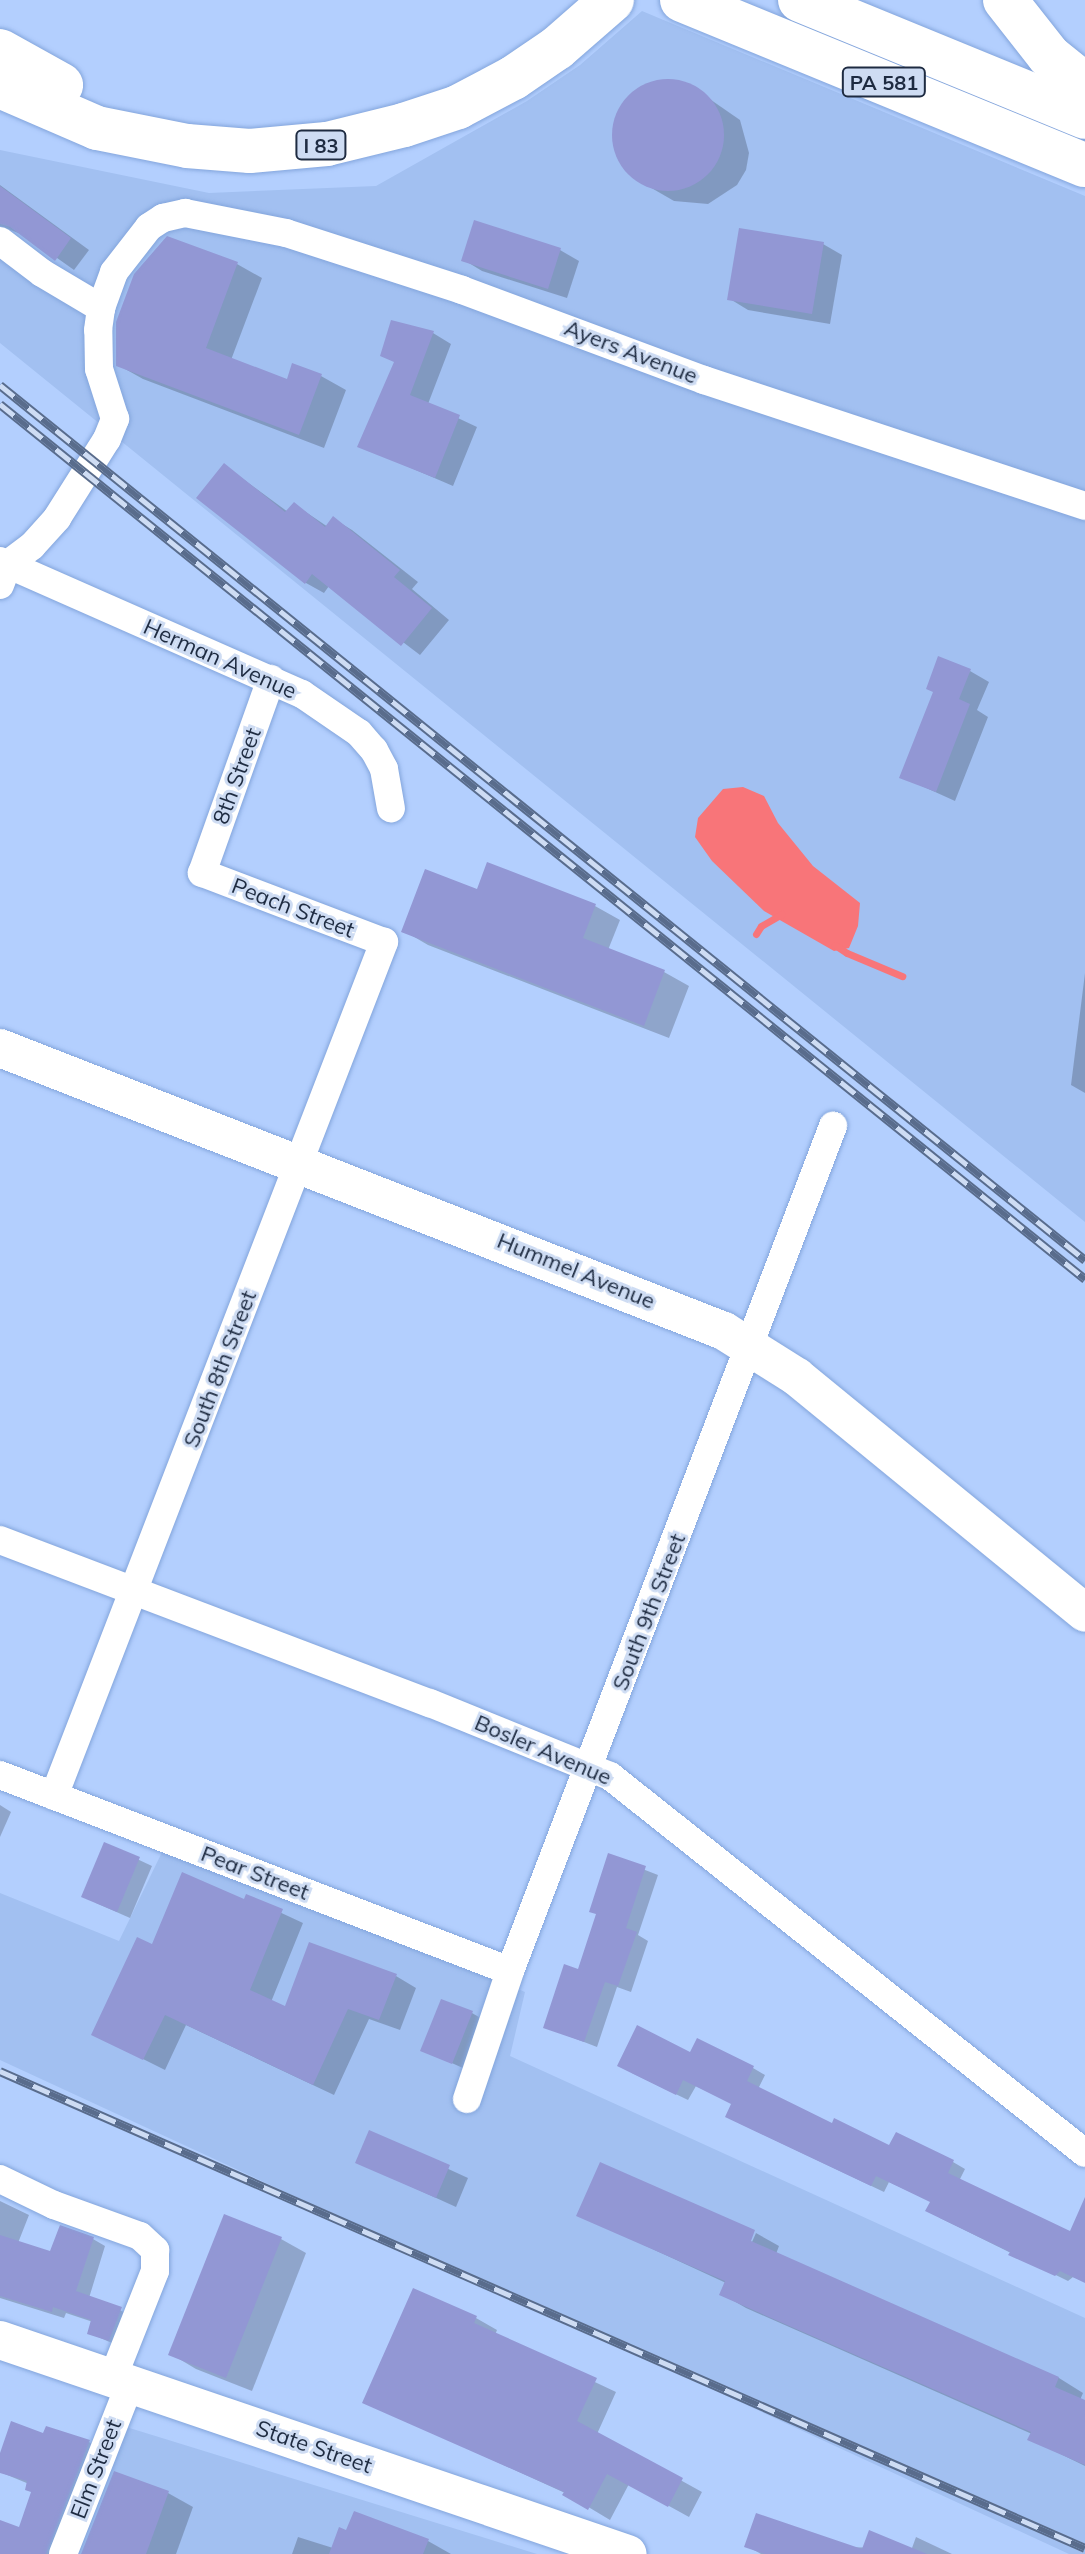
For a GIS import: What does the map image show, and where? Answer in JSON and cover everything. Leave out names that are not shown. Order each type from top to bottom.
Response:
[{"type":"highway","points":[[0,51],[36,74],[83,94],[129,108],[202,121],[302,120],[396,99],[447,81],[491,60],[572,0]]},
{"type":"highway","name":"I 83","points":[[0,86],[97,128],[187,146],[250,151],[327,144],[404,125],[458,107],[524,71],[612,0]]},
{"type":"highway","name":"PA 581","points":[[682,0],[1085,165]]},
{"type":"highway","name":"PA 581","points":[[800,0],[1085,117]]},
{"type":"highway","points":[[1005,0],[1049,56],[1085,85]]},
{"type":"main road","name":"Hummel Avenue","points":[[0,1048],[683,1313],[751,1345],[797,1377],[1085,1613]]},
{"type":"main road","name":"State Street","points":[[0,2340],[628,2554]]},
{"type":"street","name":"Ayers Avenue","points":[[101,308],[114,272],[130,247],[149,227],[173,214],[226,219],[286,233],[462,290],[704,380],[1085,506]]},
{"type":"street","points":[[0,241],[42,273],[101,308],[99,369],[115,419],[107,439],[57,518],[32,546],[3,570]]},
{"type":"street","name":"Herman Avenue","points":[[3,570],[302,694],[359,733],[384,769],[391,808]]},
{"type":"street","name":"8th Street","points":[[202,873],[271,679]]},
{"type":"street","name":"Peach Street","points":[[202,873],[384,942]]},
{"type":"street","name":"South 8th Street","points":[[54,1796],[384,942]]},
{"type":"street","name":"South 9th Street","points":[[467,2099],[510,1971],[833,1126]]},
{"type":"street","name":"Bosler Avenue","points":[[0,1540],[610,1776],[1085,2153]]},
{"type":"street","name":"Pear Street","points":[[0,1775],[510,1971]]},
{"type":"street","name":"Elm Street","points":[[0,2179],[54,2205],[149,2242],[157,2258],[121,2380],[63,2554]]},
{"type":"shaded area","points":[[642,11],[1085,196],[1085,1222],[0,343],[0,150],[209,193],[376,186],[527,101],[580,65]]},
{"type":"shaded area","points":[[743,787],[764,796],[778,823],[813,866],[860,903],[858,926],[849,948],[834,951],[764,911],[712,861],[695,837],[698,818],[723,789]]},
{"type":"shaded area","points":[[164,1848],[525,1992],[510,2056],[1085,2318],[1085,2554],[1069,2554],[0,2060],[0,1893],[119,1941]]},
{"type":"shaded area","points":[[123,2426],[537,2554],[72,2554]]},
{"type":"building","points":[[668,79],[690,83],[708,95],[720,113],[724,135],[720,157],[708,175],[690,187],[668,191],[646,187],[628,175],[616,157],[612,135],[616,113],[628,95],[646,83]]},
{"type":"building","points":[[0,186],[71,238],[55,261],[10,227],[0,224]]},
{"type":"building","points":[[474,220],[561,248],[548,289],[461,261]]},
{"type":"building","points":[[739,228],[824,242],[812,314],[727,300]]},
{"type":"building","points":[[167,236],[238,262],[206,348],[287,379],[292,363],[322,374],[299,435],[116,366],[116,322],[134,274]]},
{"type":"building","points":[[391,320],[434,331],[410,395],[460,415],[435,478],[357,447],[394,362],[380,356]]},
{"type":"building","points":[[224,463],[285,512],[294,502],[325,527],[333,516],[400,570],[394,577],[432,608],[401,646],[312,574],[305,584],[196,498]]},
{"type":"building","points":[[938,656],[971,669],[959,699],[970,704],[936,792],[899,778],[933,692],[926,689]]},
{"type":"building","points":[[487,862],[596,904],[583,938],[665,970],[644,1026],[401,932],[425,869],[477,889]]},
{"type":"building","points":[[104,1842],[140,1857],[117,1912],[81,1897]]},
{"type":"building","points":[[608,1853],[646,1866],[626,1928],[637,1932],[618,1986],[605,1982],[584,2042],[543,2028],[564,1964],[578,1969],[596,1914],[589,1912]]},
{"type":"building","points":[[182,1872],[244,1899],[246,1894],[283,1909],[250,1990],[285,2006],[309,1942],[397,1974],[379,2020],[348,2009],[313,2085],[165,2015],[143,2060],[91,2035],[137,1937],[152,1944]]},
{"type":"building","points":[[441,1999],[473,2011],[452,2064],[420,2051]]},
{"type":"building","points":[[637,2025],[690,2052],[697,2038],[754,2066],[747,2081],[832,2123],[834,2118],[889,2145],[896,2132],[954,2160],[948,2173],[1070,2231],[1085,2197],[1085,2283],[1060,2271],[1055,2276],[1008,2255],[1010,2252],[925,2211],[930,2202],[876,2176],[871,2186],[725,2117],[731,2104],[683,2080],[676,2095],[617,2066]]},
{"type":"building","points":[[369,2130],[450,2165],[436,2198],[355,2163]]},
{"type":"building","points":[[600,2162],[755,2230],[751,2241],[1059,2377],[1055,2387],[1085,2400],[1085,2465],[1027,2440],[1031,2432],[719,2295],[725,2281],[576,2216]]},
{"type":"building","points":[[224,2214],[282,2237],[226,2378],[168,2355]]},
{"type":"building","points":[[60,2225],[94,2237],[76,2291],[122,2307],[109,2341],[87,2334],[91,2320],[53,2307],[52,2312],[0,2296],[0,2235],[50,2251]]},
{"type":"building","points":[[413,2288],[477,2316],[474,2323],[597,2378],[577,2421],[683,2478],[668,2507],[607,2474],[588,2510],[562,2495],[564,2492],[362,2403]]},
{"type":"building","points":[[11,2421],[43,2433],[46,2426],[90,2440],[46,2554],[0,2554],[0,2520],[19,2527],[31,2492],[25,2490],[27,2481],[0,2473],[0,2453]]},
{"type":"building","points":[[114,2471],[169,2491],[146,2554],[81,2554]]},
{"type":"building","points":[[354,2511],[429,2539],[423,2554],[329,2554],[339,2527],[346,2530]]},
{"type":"building","points":[[756,2513],[862,2549],[869,2530],[927,2554],[765,2554],[744,2547]]},
{"type":"waterway","points":[[756,934],[761,926],[782,914]]},
{"type":"waterway","points":[[835,945],[902,976]]},
{"type":"railway","points":[[0,385],[1085,1260]]},
{"type":"railway","points":[[0,404],[1085,1279]]},
{"type":"railway","points":[[0,2071],[1085,2548]]}]
